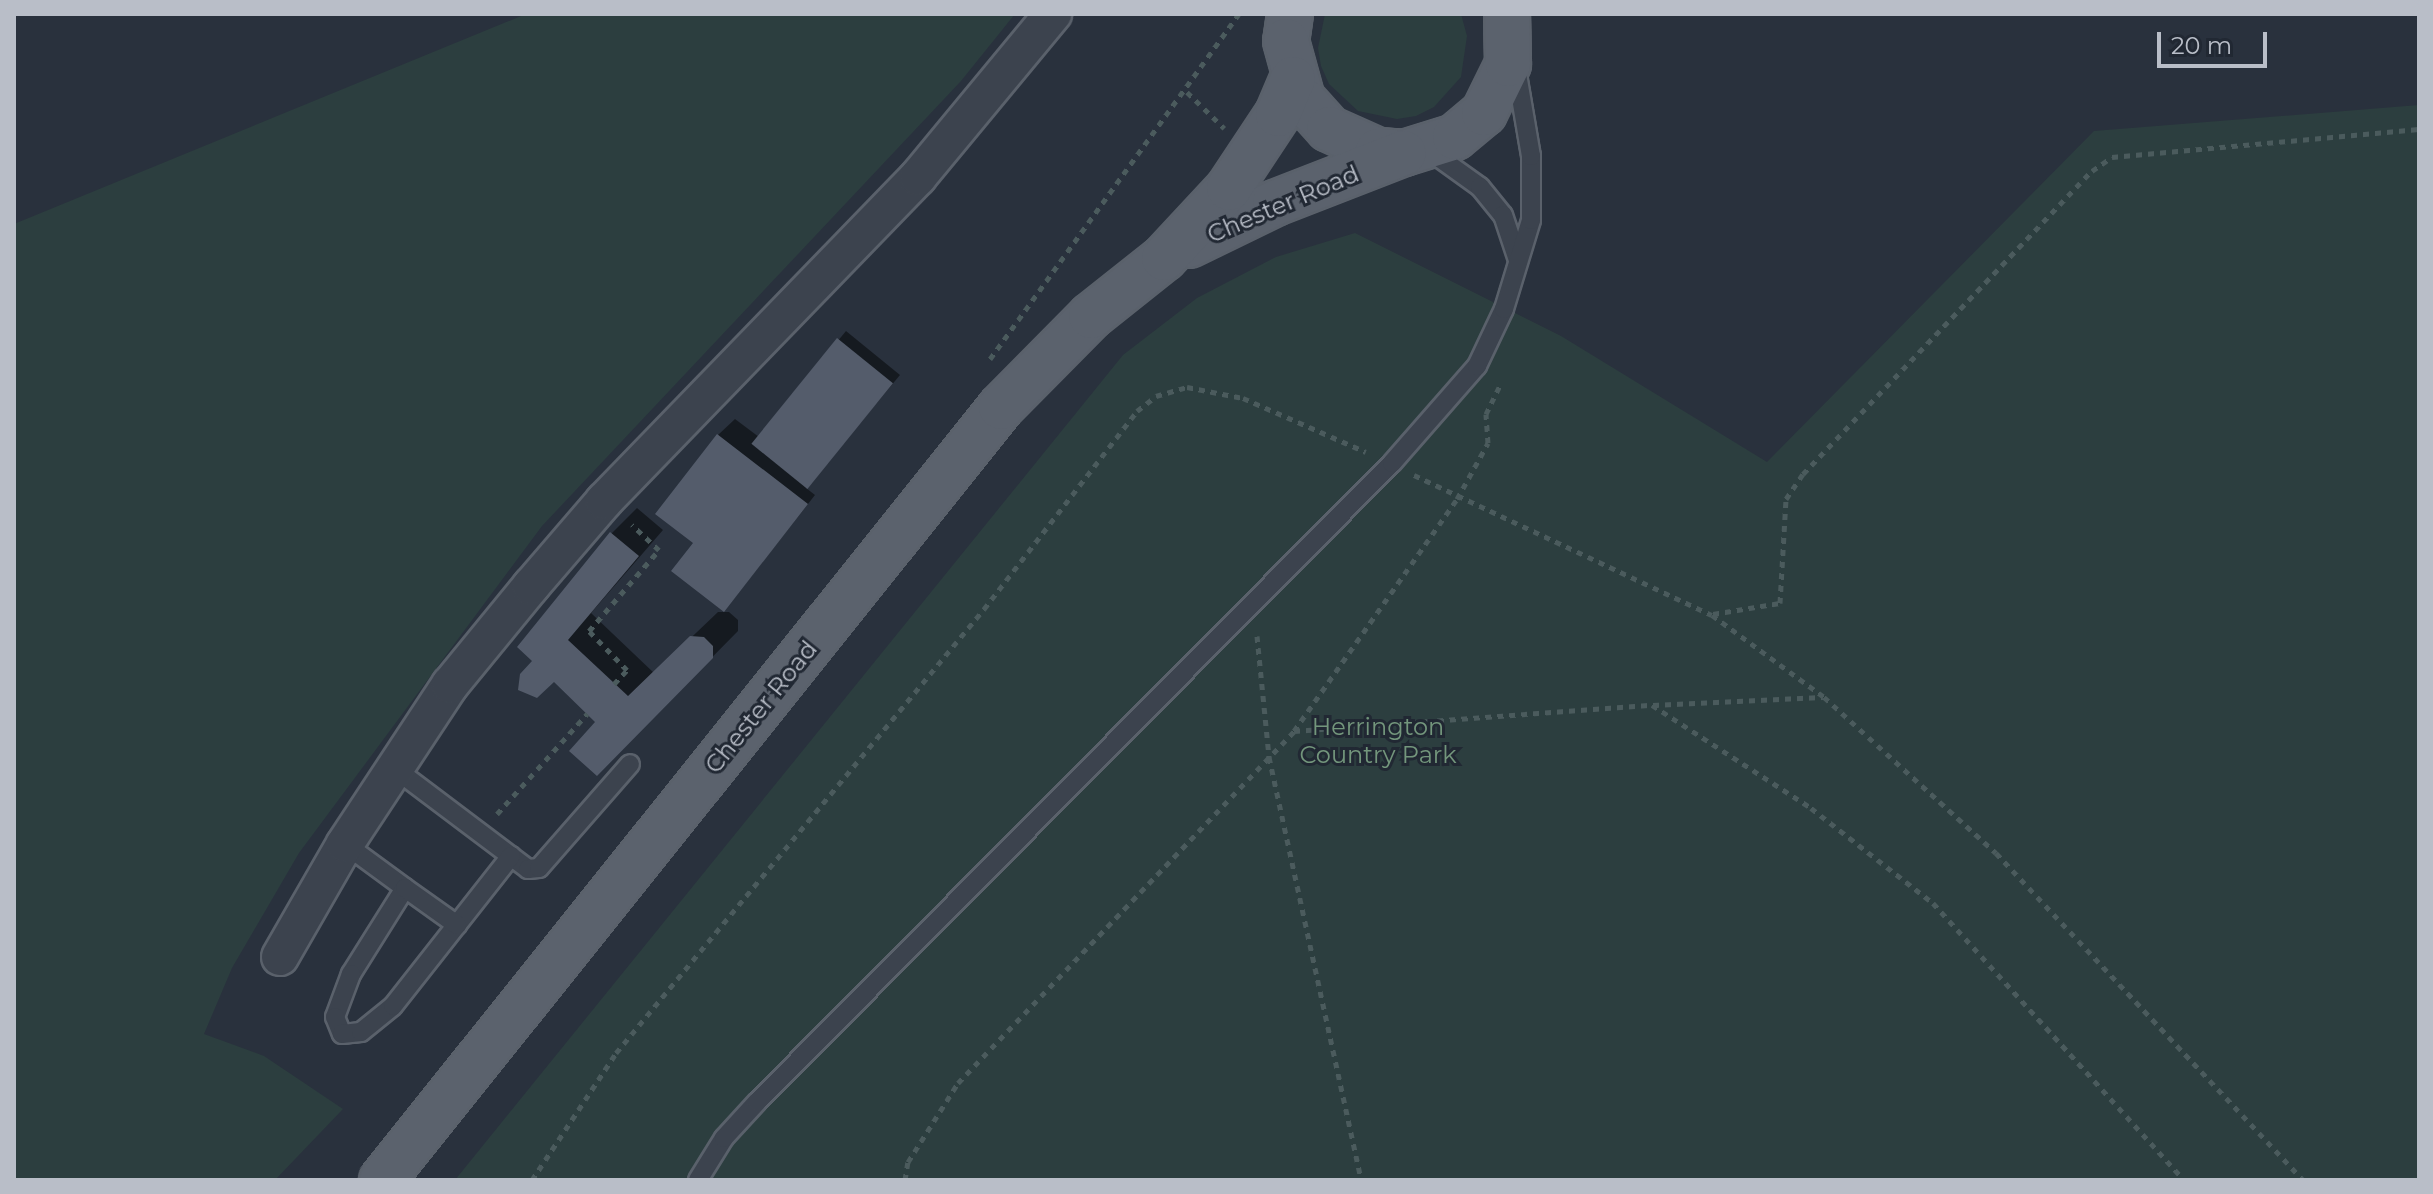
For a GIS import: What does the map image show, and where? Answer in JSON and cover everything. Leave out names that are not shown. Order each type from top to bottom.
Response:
[{"type":"main road","points":[[1287,16],[1293,79],[1329,129],[1378,151],[1415,151]]},
{"type":"main road","name":"Chester Road","points":[[1164,258],[1275,203],[1455,137],[1484,113],[1508,64],[1509,25]]},
{"type":"main road","name":"Chester Road","points":[[382,1180],[1001,407],[1091,316],[1164,258],[1253,156],[1293,79]]},
{"type":"street","points":[[280,957],[345,844],[450,685],[604,501],[918,177],[1053,14]]},
{"type":"lane","points":[[698,1180],[724,1138],[757,1102],[1392,463],[1477,366],[1504,309],[1531,220],[1531,156],[1509,25]]},
{"type":"lane","points":[[1415,151],[1480,187],[1503,215],[1518,260]]},
{"type":"lane","points":[[394,768],[528,869],[539,868],[630,764]]},
{"type":"lane","points":[[345,844],[457,925]]},
{"type":"lane","points":[[405,888],[351,974],[335,1017],[342,1034],[361,1032],[393,1006],[511,856]]},
{"type":"path","points":[[1001,407],[990,357],[1187,92],[1239,14]]},
{"type":"path","points":[[1187,92],[1253,156]]},
{"type":"path","points":[[1712,615],[1780,603],[1786,499],[1803,474],[2092,171],[2112,157],[2419,129]]},
{"type":"path","points":[[905,1180],[908,1162],[958,1083],[1294,731],[1457,499],[1488,443],[1486,414],[1505,374]]},
{"type":"path","points":[[532,1180],[616,1053],[984,609],[1137,411],[1156,396],[1187,387],[1243,398],[1392,463],[1457,499],[1712,615],[1824,697],[1996,853],[2303,1180]]},
{"type":"path","points":[[1368,453],[1378,442]]},
{"type":"path","points":[[604,501],[659,550],[589,631],[627,670],[614,684]]},
{"type":"path","points":[[1253,600],[1269,757],[1361,1180]]},
{"type":"path","points":[[1294,731],[1652,705],[1824,697]]},
{"type":"path","points":[[1652,705],[1811,808],[1933,903],[2184,1180]]},
{"type":"path","points":[[480,833],[587,714]]},
{"type":"green space","points":[[526,14],[1015,14],[961,81],[542,526],[299,853],[232,968],[204,1034],[264,1056],[343,1109],[275,1180],[14,1180],[14,224]]},
{"type":"green space","points":[[1325,14],[1461,14],[1467,36],[1461,77],[1434,107],[1416,116],[1397,119],[1358,111],[1329,84],[1321,66],[1318,48]]},
{"type":"green space","name":"Herrington Country Park","points":[[2419,105],[2419,1180],[455,1180],[1123,355],[1197,298],[1276,257],[1355,233],[1561,336],[1767,462],[2094,131]]},
{"type":"building","points":[[837,338],[893,383],[807,489],[751,444]]},
{"type":"building","points":[[717,434],[808,504],[724,612],[671,571],[693,543],[655,514]]},
{"type":"building","points":[[610,532],[639,556],[568,640],[628,696],[690,636],[704,637],[713,646],[713,658],[597,776],[569,751],[595,722],[554,682],[537,698],[518,690],[520,674],[532,661],[517,647]]}]
